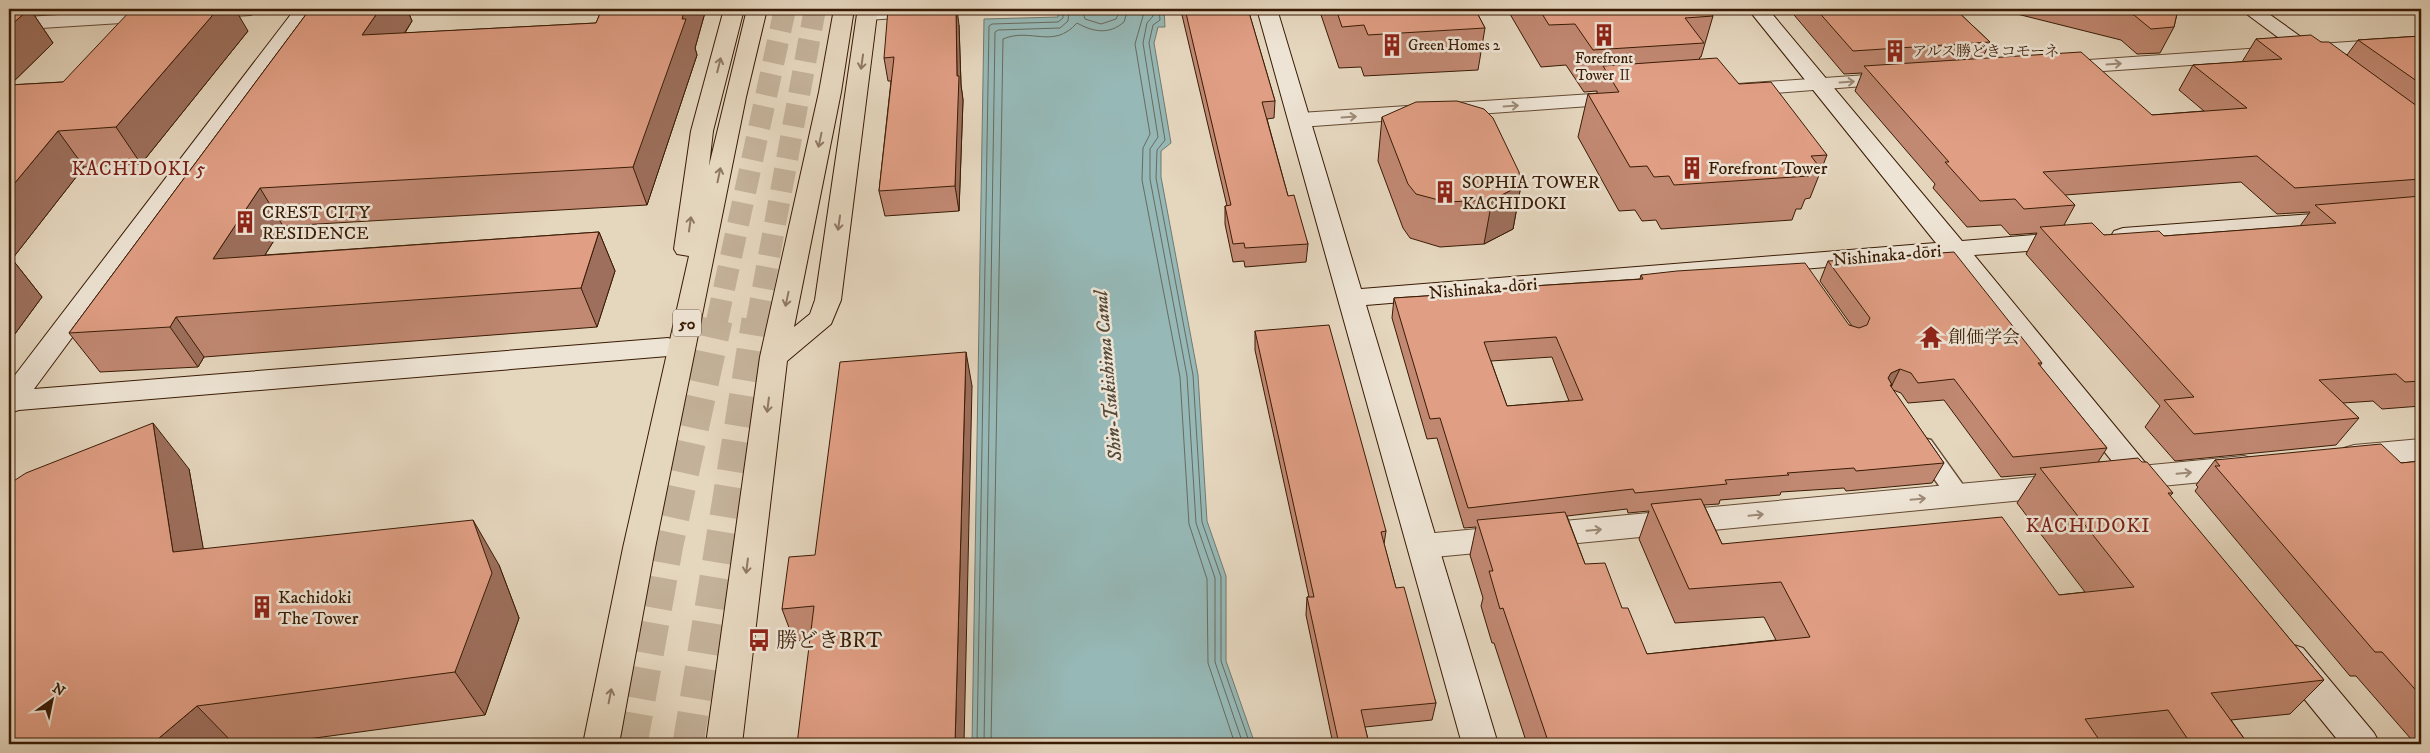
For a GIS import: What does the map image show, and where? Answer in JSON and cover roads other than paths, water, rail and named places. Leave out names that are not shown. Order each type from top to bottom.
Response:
[{"type":"main road","points":[[639,548],[636,517],[643,450],[668,347],[686,254],[702,131],[734,9]]},
{"type":"main road","name":"50","points":[[601,744],[639,548],[735,97],[758,9]]},
{"type":"main road","points":[[724,744],[774,357],[830,92],[860,10]]},
{"type":"main road","points":[[774,357],[822,318],[828,300],[860,10]]},
{"type":"street","points":[[9,24],[250,9]]},
{"type":"street","points":[[9,401],[305,9]]},
{"type":"street","points":[[860,10],[942,9]]},
{"type":"street","points":[[1267,9],[1480,744]]},
{"type":"street","points":[[1758,9],[2167,507]]},
{"type":"street","points":[[2250,9],[2334,70]]},
{"type":"street","points":[[2040,69],[2421,43]]},
{"type":"street","points":[[1722,91],[1916,78]]},
{"type":"street","points":[[1300,120],[1643,97]]},
{"type":"street","name":"Nishinaka-dōri","points":[[1352,298],[1800,270],[1956,250],[2362,217]]},
{"type":"street","points":[[9,401],[668,347]]},
{"type":"street","points":[[2324,459],[2421,450]]},
{"type":"street","points":[[1424,546],[2276,464]]},
{"type":"street","points":[[2274,637],[2362,744]]},
{"type":"lane","points":[[1913,431],[1958,495]]},
{"type":"water","name":"Shin-Tsukishima Canal","points":[[1058,9],[1093,9],[1094,12],[1164,9],[1165,27],[1158,27],[1154,43],[1171,143],[1161,151],[1161,177],[1198,375],[1207,521],[1226,576],[1226,661],[1255,744],[972,744],[984,19],[1058,17]]},
{"type":"tunnel","points":[[717,321],[785,9]]},
{"type":"tunnel","points":[[757,321],[815,9]]},
{"type":"tunnel","points":[[632,744],[668,544],[717,320]]},
{"type":"tunnel","points":[[688,744],[757,320]]},
{"type":"place","name":"Forefront Tower Ⅱ","points":[[1604,35]]},
{"type":"place","name":"Green Homes 2","points":[[1392,45]]},
{"type":"place","name":"アルス勝どきコモーネ","points":[[1895,51]]},
{"type":"place","name":"Forefront Tower","points":[[1692,168]]},
{"type":"place","name":"SOPHIA TOWER KACHIDOKI","points":[[1445,192]]},
{"type":"place","name":"CREST CITY RESIDENCE","points":[[245,222]]},
{"type":"place","name":"創価学会","points":[[1931,337]]},
{"type":"place","name":"Kachidoki The Tower","points":[[262,607]]},
{"type":"place","name":"勝どきBRT","points":[[759,640]]},
{"type":"district","name":"KACHIDOKI 5","points":[[139,168]]},
{"type":"district","name":"KACHIDOKI","points":[[2088,525]]}]
